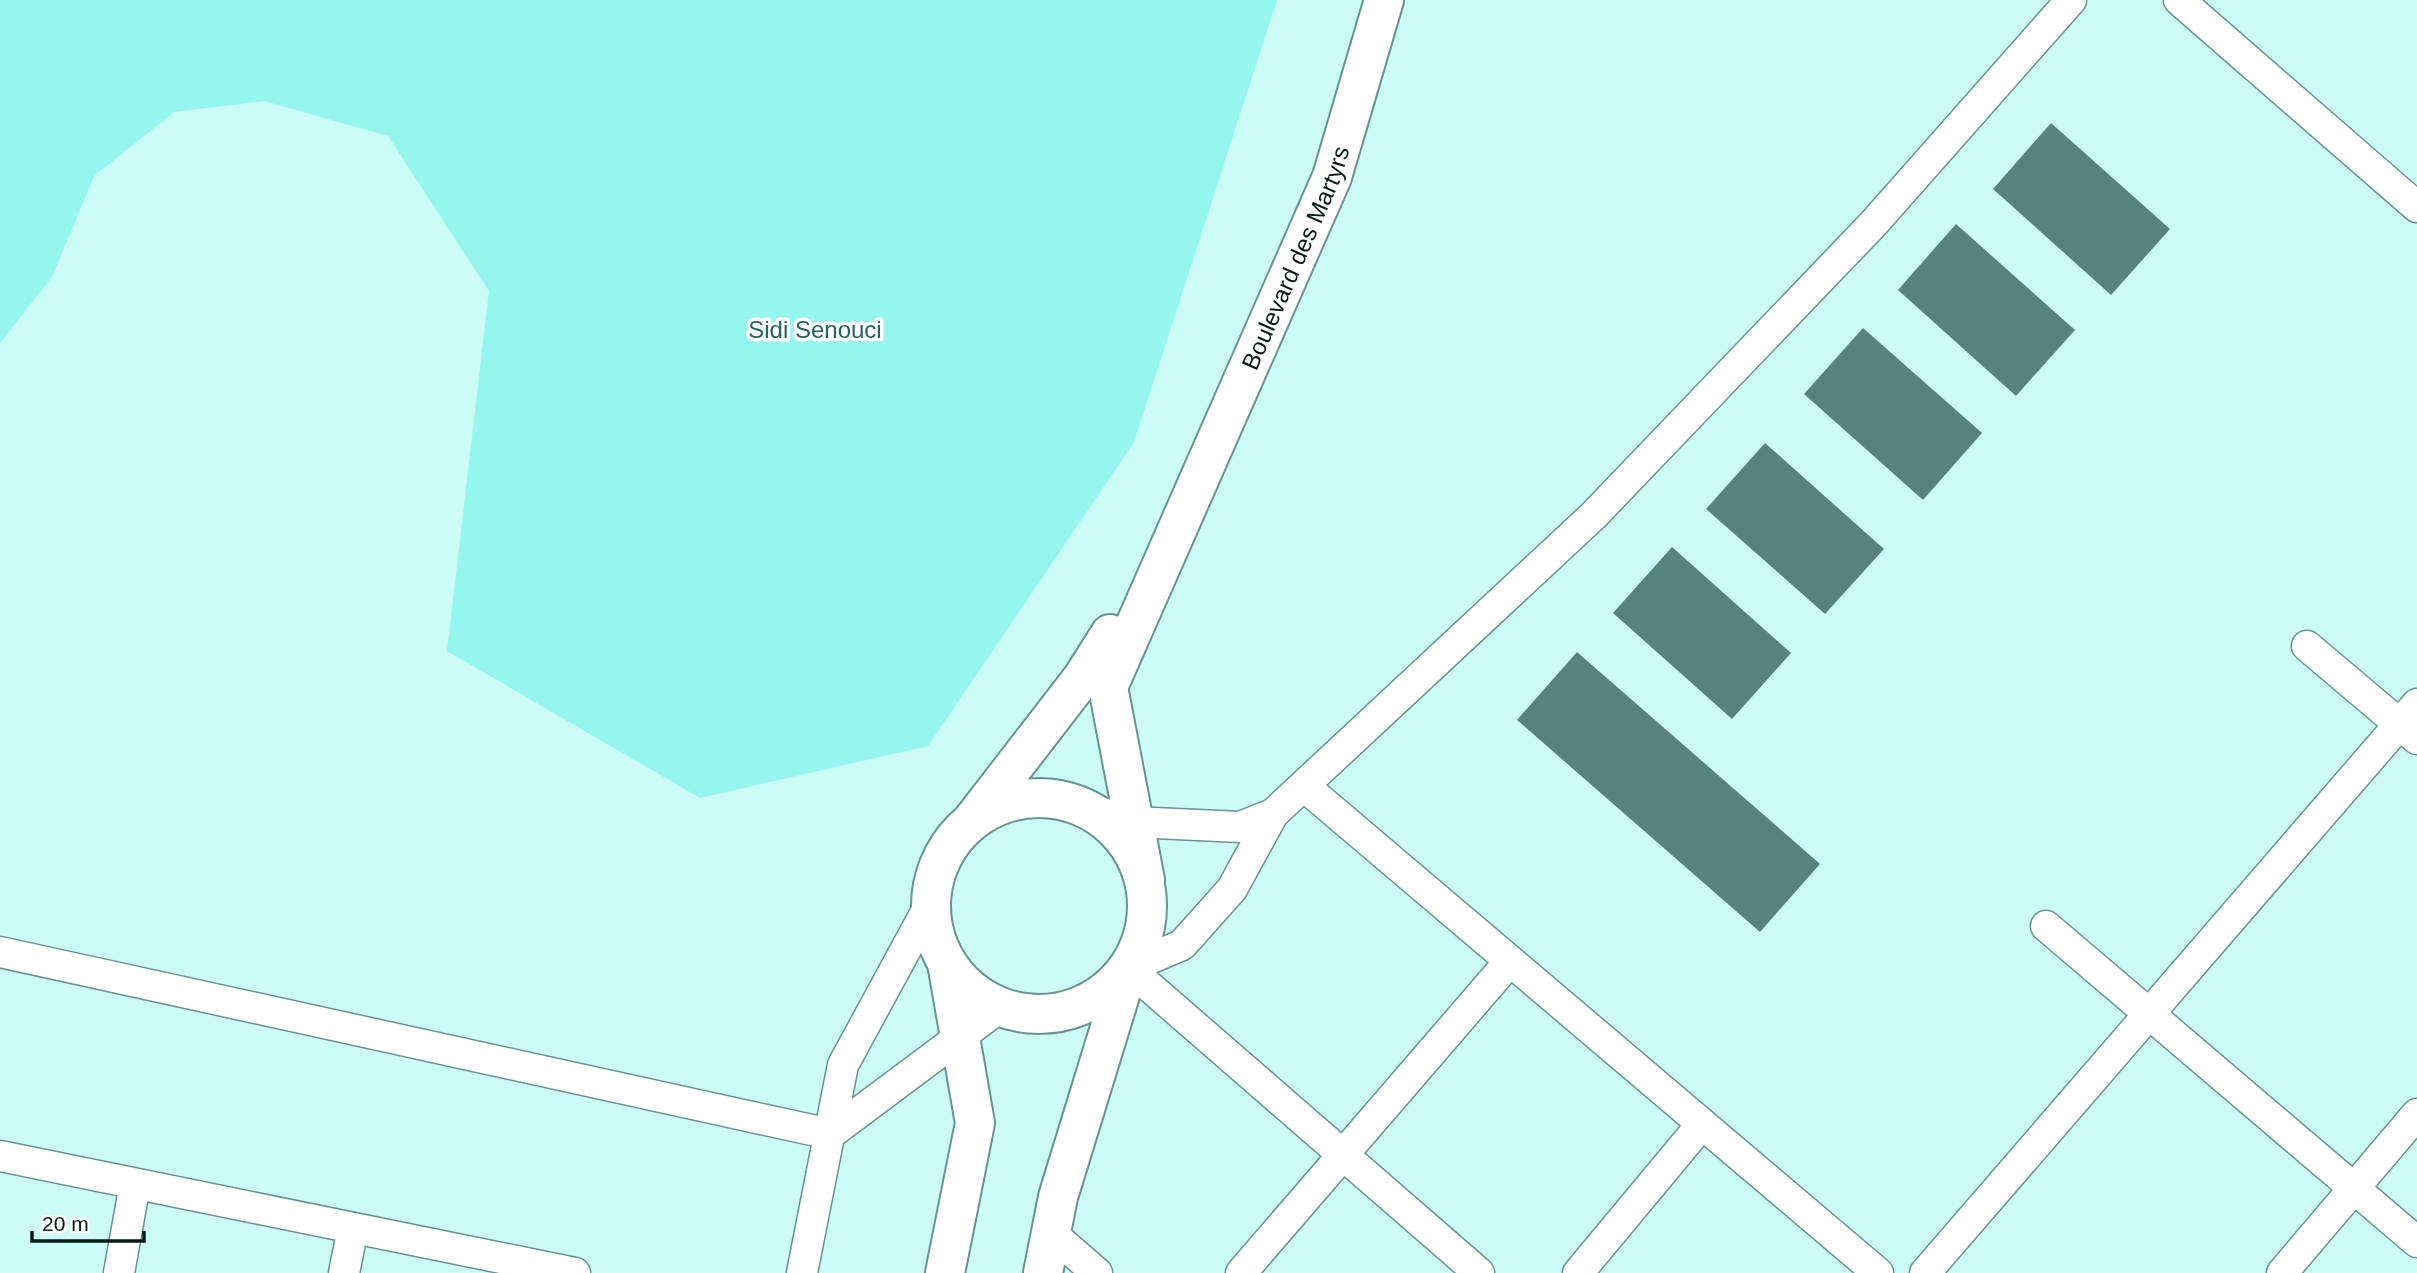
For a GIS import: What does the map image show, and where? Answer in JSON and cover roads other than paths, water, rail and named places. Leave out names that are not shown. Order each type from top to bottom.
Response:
[{"type":"main road","name":"Boulevard des Martyrs","points":[[1186,509],[1332,177],[1384,0]]},
{"type":"main road","points":[[945,1273],[975,1123],[947,962],[934,934],[931,903],[936,873],[950,845],[971,822],[1083,677],[1186,509]]},
{"type":"main road","points":[[1043,1273],[1058,1197],[1128,968],[1142,941],[1146,920],[1145,880],[1108,687],[1186,509]]},
{"type":"main road","points":[[971,822],[998,806],[1028,799],[1059,800],[1088,809],[1114,826],[1133,850],[1145,880]]},
{"type":"main road","points":[[947,962],[970,989],[1000,1007],[1036,1015],[1071,1010],[1103,994],[1128,968]]},
{"type":"street","points":[[1479,1273],[1128,968],[1182,945],[1232,888],[1273,814],[1594,515],[1874,222],[2071,0]]},
{"type":"street","points":[[2179,0],[2417,207]]},
{"type":"street","points":[[1925,1273],[2149,1014],[2411,723],[2307,646]]},
{"type":"street","points":[[1304,786],[1878,1273]]},
{"type":"street","points":[[1088,809],[1133,822],[1240,827],[1273,814]]},
{"type":"street","points":[[802,1273],[843,1065],[931,903]]},
{"type":"street","points":[[2046,926],[2417,1242]]},
{"type":"street","points":[[0,952],[830,1134],[960,1040],[1000,1007]]},
{"type":"street","points":[[1241,1273],[1510,961]]},
{"type":"street","points":[[919,1070],[944,1078],[975,1123]]},
{"type":"street","points":[[2281,1273],[2417,1114]]},
{"type":"street","points":[[1578,1273],[1702,1124]]},
{"type":"street","points":[[0,1156],[568,1272]]},
{"type":"street","points":[[119,1273],[135,1184]]},
{"type":"street","points":[[344,1273],[353,1228]]},
{"type":"street","points":[[1051,1233],[1097,1273]]},
{"type":"park label","name":"Sidi Senouci","points":[[815,329]]}]
